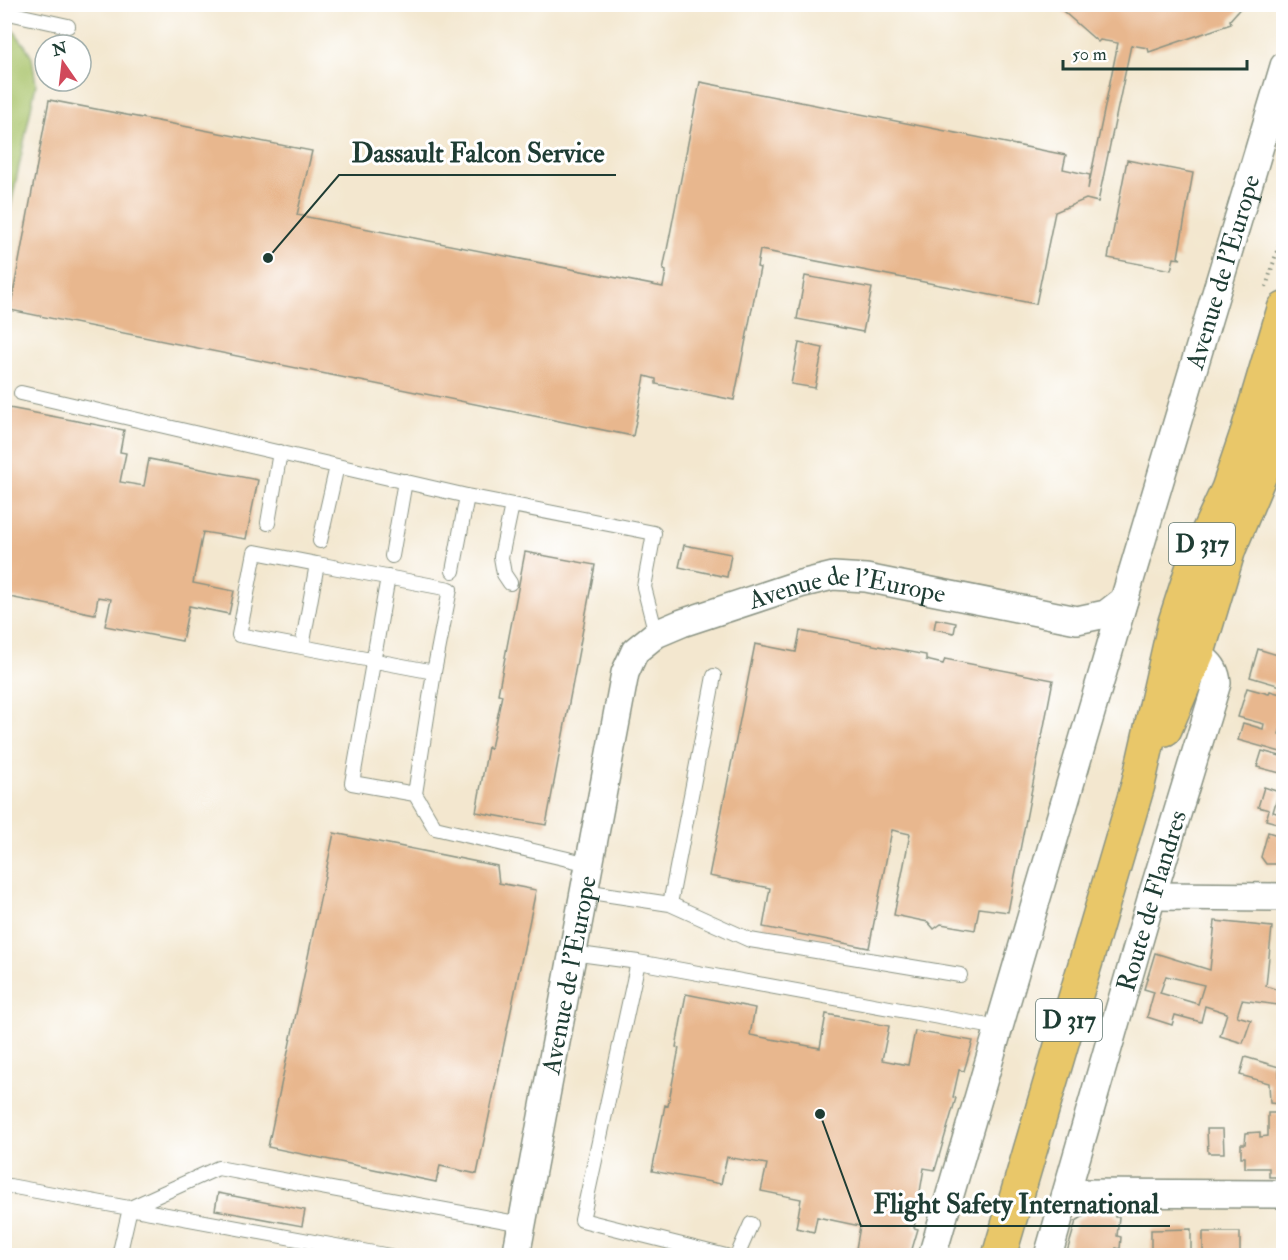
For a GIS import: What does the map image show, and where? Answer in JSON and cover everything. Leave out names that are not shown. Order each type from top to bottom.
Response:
[{"type":"main road","name":"Route de Flandres","points":[[1182,651],[1195,560],[1228,489],[1284,309]]},
{"type":"main road","name":"Route de Flandres","points":[[999,1256],[1138,785],[1182,651],[1229,549],[1265,463],[1284,400]]},
{"type":"street","name":"Avenue de l'Europe","points":[[516,1256],[625,673],[635,651],[656,634],[682,623],[800,584],[833,576],[866,578],[1077,620],[1106,614],[1124,600],[1284,66]]},
{"type":"street","points":[[932,1256],[1124,600]]},
{"type":"street","name":"Route de Flandres","points":[[1048,1256],[1152,896],[1217,684],[1212,666],[1182,651]]},
{"type":"street","points":[[1152,896],[1284,897]]},
{"type":"street","points":[[1067,1193],[1284,1194]]},
{"type":"lane","points":[[4,12],[68,26]]},
{"type":"lane","points":[[21,393],[467,496],[654,533],[644,587],[656,634]]},
{"type":"lane","points":[[268,523],[280,452]]},
{"type":"lane","points":[[320,540],[337,465]]},
{"type":"lane","points":[[392,556],[405,481]]},
{"type":"lane","points":[[453,571],[467,496]]},
{"type":"lane","points":[[510,583],[504,574],[501,556],[512,505]]},
{"type":"lane","points":[[434,672],[239,635],[255,552],[450,589],[434,672],[415,794],[435,828],[589,864]]},
{"type":"lane","points":[[302,646],[317,564]]},
{"type":"lane","points":[[388,577],[352,783],[415,794]]},
{"type":"lane","points":[[670,904],[714,676]]},
{"type":"lane","points":[[584,891],[670,904],[750,940],[960,975]]},
{"type":"lane","points":[[572,953],[638,962],[999,1028]]},
{"type":"lane","points":[[638,962],[582,1220],[726,1256]]},
{"type":"lane","points":[[130,1208],[218,1168],[522,1224]]},
{"type":"lane","points":[[4,1185],[390,1256]]},
{"type":"lane","points":[[119,1256],[130,1208]]},
{"type":"lane","points":[[737,1256],[751,1224]]},
{"type":"green space","points":[[5,28],[14,31],[32,58],[34,93],[5,234]]},
{"type":"building","points":[[1055,4],[1244,4],[1230,20],[1231,24],[1149,52],[1148,48],[1131,45],[1098,202],[1086,199],[1055,212],[1036,304],[760,250],[757,267],[760,268],[734,400],[656,384],[656,379],[645,376],[633,436],[10,310],[49,100],[312,151],[297,215],[663,287],[666,271],[663,270],[700,82],[1066,155],[1063,169],[1090,175],[1088,189],[1118,43],[1100,40],[1098,42]]},
{"type":"building","points":[[1127,160],[1193,173],[1178,257],[1181,259],[1174,258],[1171,270],[1108,258]]},
{"type":"building","points":[[805,276],[872,288],[863,332],[797,319]]},
{"type":"building","points":[[799,343],[823,348],[815,388],[791,384]]},
{"type":"building","points":[[4,407],[124,430],[120,452],[126,453],[120,482],[144,486],[149,459],[258,480],[246,539],[203,532],[193,583],[234,591],[229,614],[189,606],[182,641],[105,626],[111,599],[98,597],[95,614],[4,596]]},
{"type":"building","points":[[684,545],[731,554],[727,577],[679,567]]},
{"type":"building","points":[[525,552],[595,565],[546,825],[476,812],[488,747],[491,748],[502,695],[498,694]]},
{"type":"building","points":[[936,619],[956,623],[954,633],[934,629]]},
{"type":"building","points":[[800,631],[926,655],[926,660],[943,664],[945,659],[1053,680],[1008,912],[979,908],[975,930],[941,924],[934,929],[928,922],[894,915],[910,834],[892,830],[869,948],[763,927],[770,888],[709,876],[755,644],[796,652]]},
{"type":"building","points":[[1258,649],[1284,657],[1284,687],[1250,677]]},
{"type":"building","points":[[1247,688],[1269,694],[1270,691],[1284,695],[1284,719],[1279,734],[1284,735],[1284,753],[1238,740],[1243,723],[1263,729],[1264,724],[1238,717]]},
{"type":"building","points":[[1262,751],[1284,757],[1284,774],[1257,767]]},
{"type":"building","points":[[1264,787],[1279,792],[1273,812],[1284,815],[1284,825],[1266,820],[1269,810],[1258,807]]},
{"type":"building","points":[[1268,832],[1284,837],[1284,864],[1266,864],[1261,857]]},
{"type":"building","points":[[334,833],[497,866],[499,883],[536,890],[477,1174],[440,1166],[436,1182],[268,1147]]},
{"type":"building","points":[[1215,921],[1272,927],[1266,986],[1278,990],[1278,1005],[1242,1000],[1237,1016],[1251,1020],[1243,1043],[1220,1036],[1227,1013],[1205,1006],[1201,1022],[1175,1015],[1172,1025],[1147,1017],[1154,992],[1144,989],[1155,953],[1210,970]],"holes":[[[1166,976],[1204,985],[1198,1004],[1160,993]]]},
{"type":"building","points":[[686,994],[755,1008],[750,1035],[820,1048],[826,1014],[889,1026],[882,1060],[908,1065],[915,1031],[973,1041],[964,1071],[959,1070],[953,1097],[956,1098],[935,1170],[924,1168],[914,1228],[918,1229],[910,1256],[889,1256],[856,1249],[860,1226],[817,1217],[814,1232],[796,1228],[801,1199],[761,1191],[767,1164],[727,1157],[721,1184],[652,1171],[665,1105],[668,1106]]},
{"type":"building","points":[[1245,1057],[1279,1067],[1279,1104],[1270,1103],[1269,1083],[1240,1075]]},
{"type":"building","points":[[1268,1113],[1279,1113],[1280,1177],[1269,1177],[1269,1168],[1245,1168],[1245,1157],[1241,1157],[1241,1144],[1245,1144],[1246,1133],[1260,1132],[1260,1137],[1268,1136]]},
{"type":"building","points":[[1207,1129],[1223,1129],[1224,1153],[1208,1153]]},
{"type":"building","points":[[218,1193],[305,1210],[302,1226],[215,1210]]},
{"type":"building","points":[[1087,1214],[1115,1214],[1115,1217],[1119,1217],[1117,1236],[1121,1237],[1120,1249],[1116,1248],[1114,1256],[1077,1256],[1067,1252],[1076,1221]]},
{"type":"building","points":[[1191,1229],[1191,1256],[1151,1256],[1151,1230]]},
{"type":"building","points":[[1203,1232],[1240,1232],[1240,1256],[1203,1256]]},
{"type":"place","name":"Dassault Falcon Service","points":[[268,258]]},
{"type":"place","name":"Flight Safety International","points":[[820,1114]]}]
